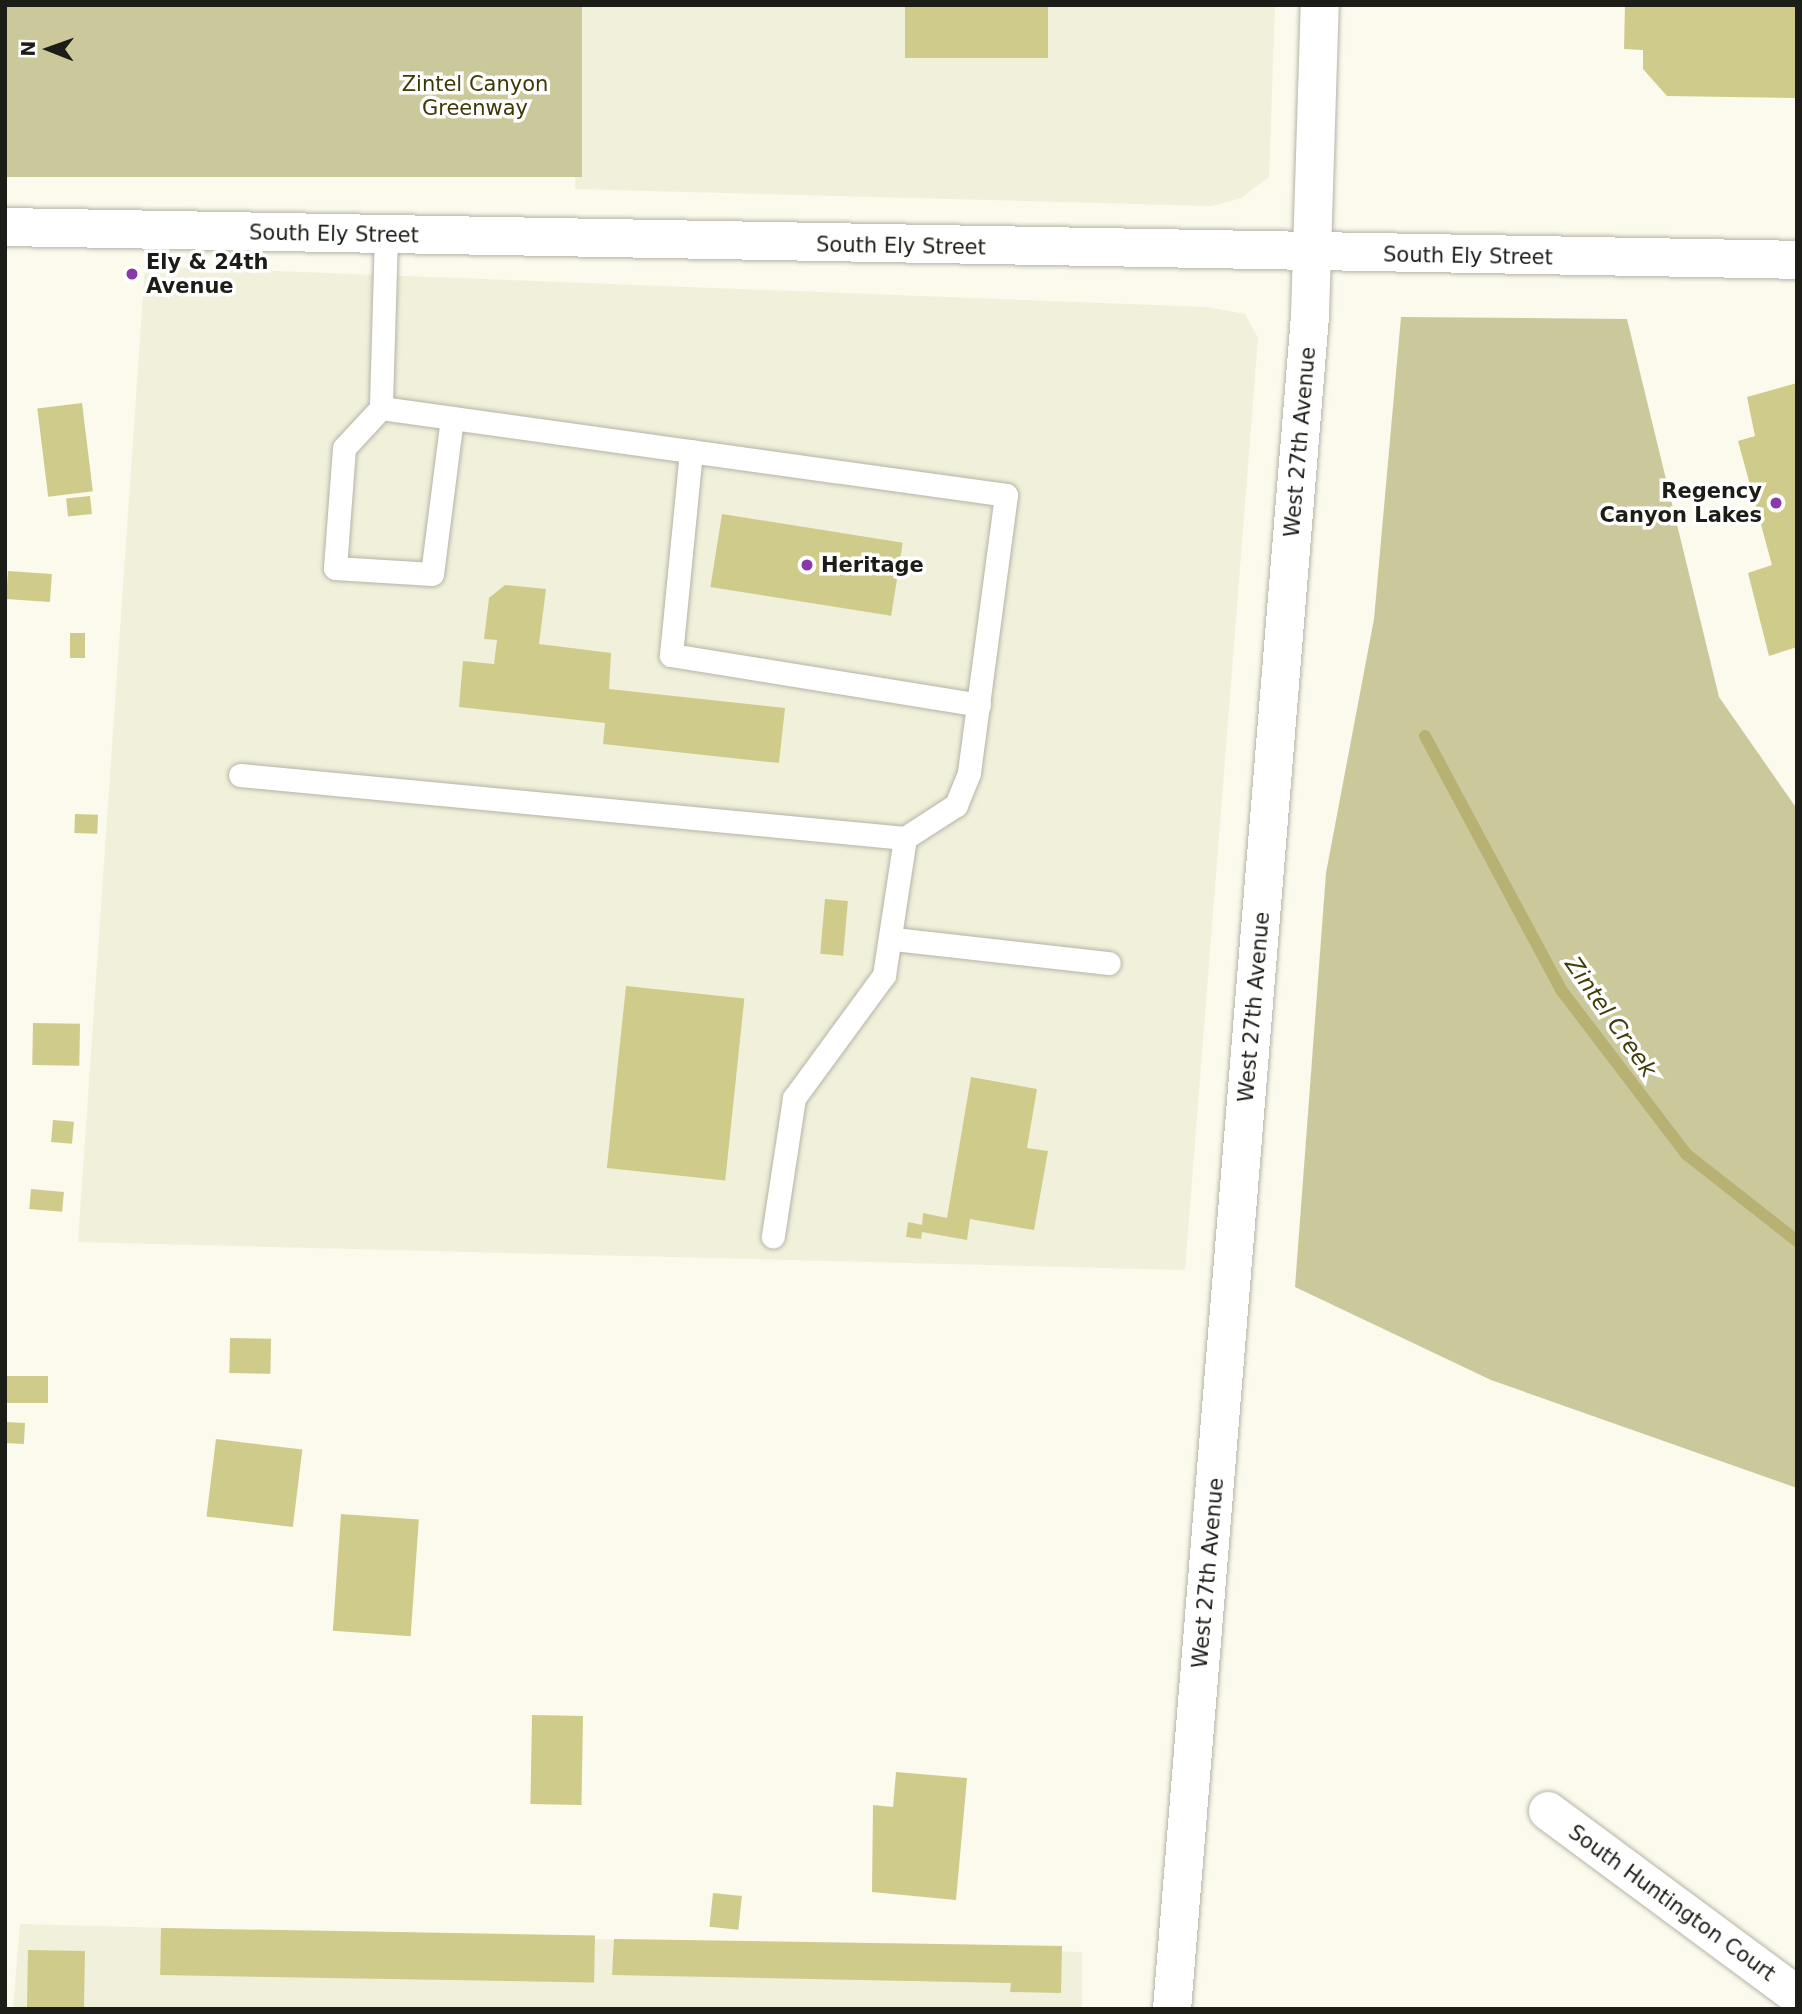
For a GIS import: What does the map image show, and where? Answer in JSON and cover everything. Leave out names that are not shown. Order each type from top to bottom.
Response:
[{"type":"street","name":"West 27th Avenue","points":[[1172,2009],[1311,254],[1320,5]]},
{"type":"street","name":"South Ely Street","points":[[5,227],[1311,254],[1797,260]]},
{"type":"street","name":"South Huntington Court","points":[[1548,1811],[1797,1994]]},
{"type":"lane","points":[[386,235],[381,408],[345,448],[335,568],[432,574],[452,418]]},
{"type":"lane","points":[[240,775],[905,838],[956,805],[970,774],[1006,495],[381,408]]},
{"type":"lane","points":[[691,451],[671,655],[979,705]]},
{"type":"lane","points":[[773,1236],[794,1098],[884,975],[894,939],[905,838]]},
{"type":"lane","points":[[894,939],[1109,963]]},
{"type":"shaded area","points":[[582,5],[1275,5],[1269,177],[1241,198],[1212,206],[575,189]]},
{"type":"shaded area","points":[[145,266],[1206,307],[1245,314],[1258,338],[1185,1270],[78,1242]]},
{"type":"shaded area","points":[[20,1924],[1082,1952],[1082,2009],[13,2009]]},
{"type":"green space","name":"Zintel Canyon Greenway","points":[[5,5],[582,5],[582,177],[5,177]]},
{"type":"green space","points":[[1401,317],[1627,319],[1719,697],[1797,809],[1797,1488],[1491,1380],[1295,1287],[1326,873],[1374,619]]},
{"type":"building","points":[[905,5],[1048,5],[1048,58],[905,58]]},
{"type":"building","points":[[1625,5],[1797,5],[1797,98],[1667,96],[1643,69],[1643,50],[1624,49]]},
{"type":"building","name":"Regency Canyon Lakes","points":[[1797,383],[1797,647],[1769,656],[1748,573],[1772,565],[1738,441],[1755,436],[1747,397]]},
{"type":"building","points":[[82,403],[93,491],[48,497],[37,408]]},
{"type":"building","points":[[90,496],[92,514],[68,516],[66,499]]},
{"type":"building","name":"Heritage","points":[[722,514],[903,543],[891,616],[710,587]]},
{"type":"building","points":[[8,571],[52,574],[50,602],[6,599]]},
{"type":"building","points":[[505,585],[546,589],[539,644],[611,653],[609,689],[785,708],[779,763],[603,744],[605,723],[459,707],[463,661],[494,664],[497,640],[484,639],[489,598]]},
{"type":"building","points":[[70,633],[85,633],[85,658],[70,658]]},
{"type":"building","points":[[75,814],[98,815],[97,834],[74,833]]},
{"type":"building","points":[[825,899],[848,901],[843,956],[820,954]]},
{"type":"building","points":[[626,986],[744,998],[725,1180],[607,1168]]},
{"type":"building","points":[[33,1023],[80,1024],[79,1066],[32,1065]]},
{"type":"building","points":[[971,1077],[1037,1089],[1027,1148],[1048,1151],[1034,1230],[970,1219],[967,1240],[922,1232],[921,1239],[906,1237],[908,1222],[922,1225],[923,1213],[947,1218]]},
{"type":"building","points":[[53,1120],[74,1122],[72,1144],[51,1142]]},
{"type":"building","points":[[31,1189],[64,1192],[62,1212],[29,1209]]},
{"type":"building","points":[[230,1338],[271,1339],[270,1374],[229,1373]]},
{"type":"building","points":[[5,1376],[48,1376],[48,1403],[5,1403]]},
{"type":"building","points":[[5,1422],[25,1423],[24,1444],[5,1443]]},
{"type":"building","points":[[216,1439],[302,1450],[293,1527],[206,1516]]},
{"type":"building","points":[[341,1514],[419,1519],[411,1636],[333,1631]]},
{"type":"building","points":[[532,1715],[583,1716],[581,1805],[530,1804]]},
{"type":"building","points":[[896,1772],[967,1778],[956,1900],[872,1892],[873,1805],[893,1807]]},
{"type":"building","points":[[713,1893],[742,1896],[738,1930],[709,1927]]},
{"type":"building","points":[[161,1928],[595,1936],[594,1983],[160,1975]]},
{"type":"building","points":[[614,1939],[1062,1946],[1061,1993],[1010,1992],[1011,1983],[612,1975]]},
{"type":"building","points":[[28,1950],[85,1951],[84,2009],[27,2009]]},
{"type":"waterway","name":"Zintel Creek","points":[[1425,736],[1562,991],[1686,1154],[1797,1241]]},
{"type":"place","name":"Ely & 24th Avenue","points":[[132,274]]},
{"type":"place","name":"Regency Canyon Lakes","points":[[1776,503]]},
{"type":"place","name":"Heritage","points":[[807,565]]}]
